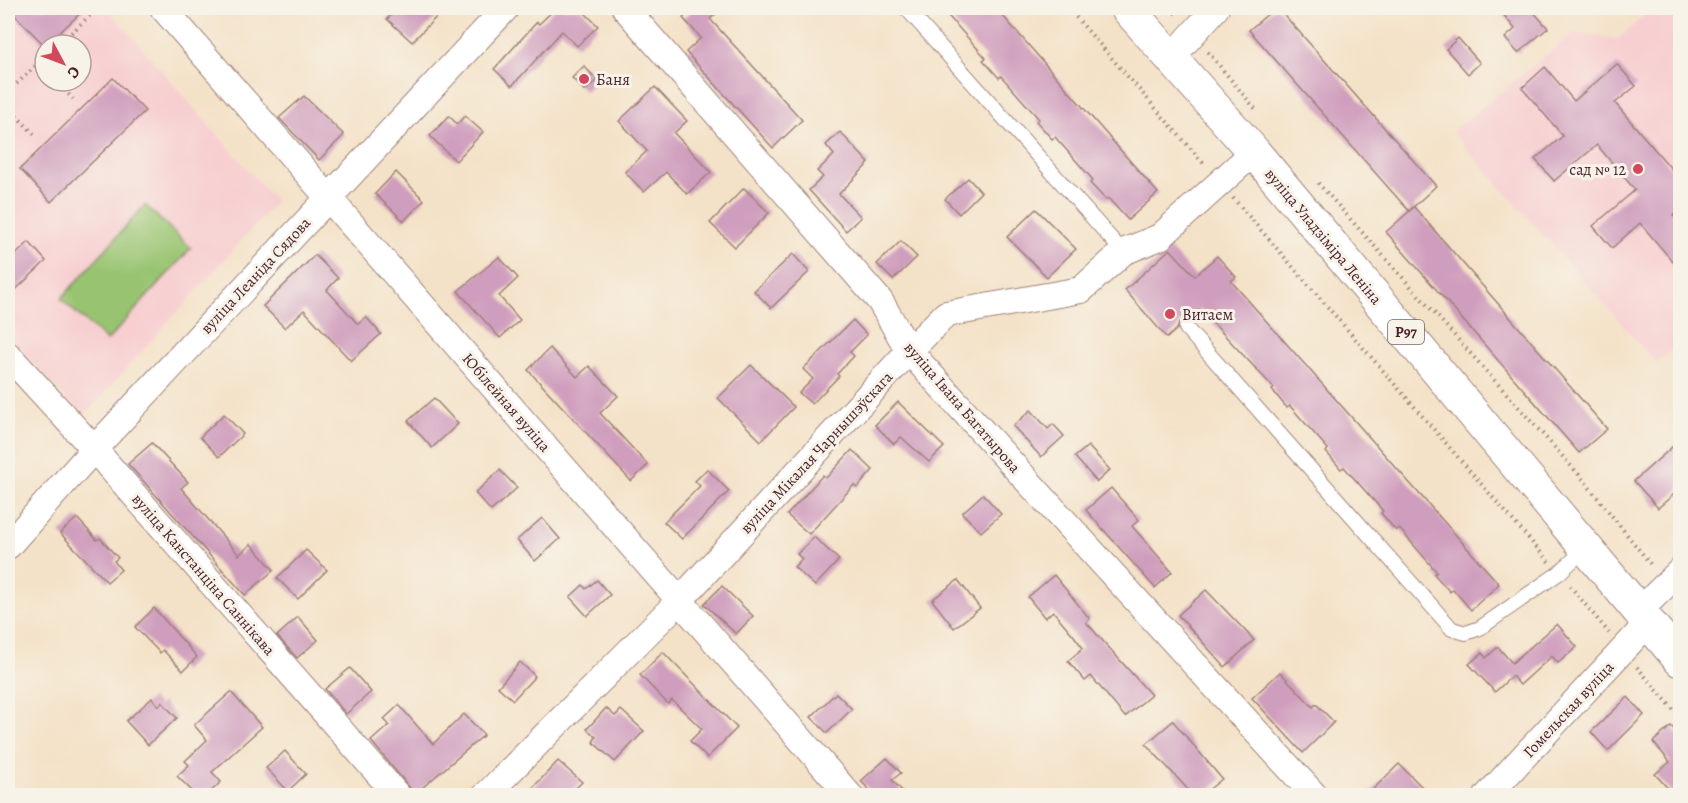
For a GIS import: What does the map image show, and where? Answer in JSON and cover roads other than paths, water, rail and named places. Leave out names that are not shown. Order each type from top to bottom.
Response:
[{"type":"main road","name":"вуліца Уладзіміра Леніна","points":[[1127,8],[1182,45],[1254,152],[1680,660]]},
{"type":"street","name":"Юбілейная вуліца","points":[[163,8],[850,795]]},
{"type":"street","name":"вуліца Леаніда Сядова","points":[[8,546],[94,449],[506,8]]},
{"type":"street","name":"вуліца Івана Багатырова","points":[[625,8],[880,301],[909,351],[1315,795]]},
{"type":"street","points":[[1182,45],[1216,8]]},
{"type":"street","name":"вуліца Мікалая Чарнышэўскага","points":[[485,795],[681,599],[909,351],[946,314],[1081,290],[1123,252],[1160,237],[1254,152]]},
{"type":"street","name":"вуліца Канстанціна Саннікава","points":[[8,355],[94,449],[398,795]]},
{"type":"street","name":"Гомельская вуліца","points":[[1487,795],[1623,650],[1644,617],[1674,578]]},
{"type":"lane","points":[[906,8],[1123,252]]},
{"type":"lane","points":[[1186,328],[1452,629],[1466,633],[1480,628],[1559,573],[1586,548]]},
{"type":"place","name":"Баня","points":[[584,79]]},
{"type":"place","name":"сад № 12","points":[[1638,169]]},
{"type":"place","name":"Витаем","points":[[1170,314]]}]
